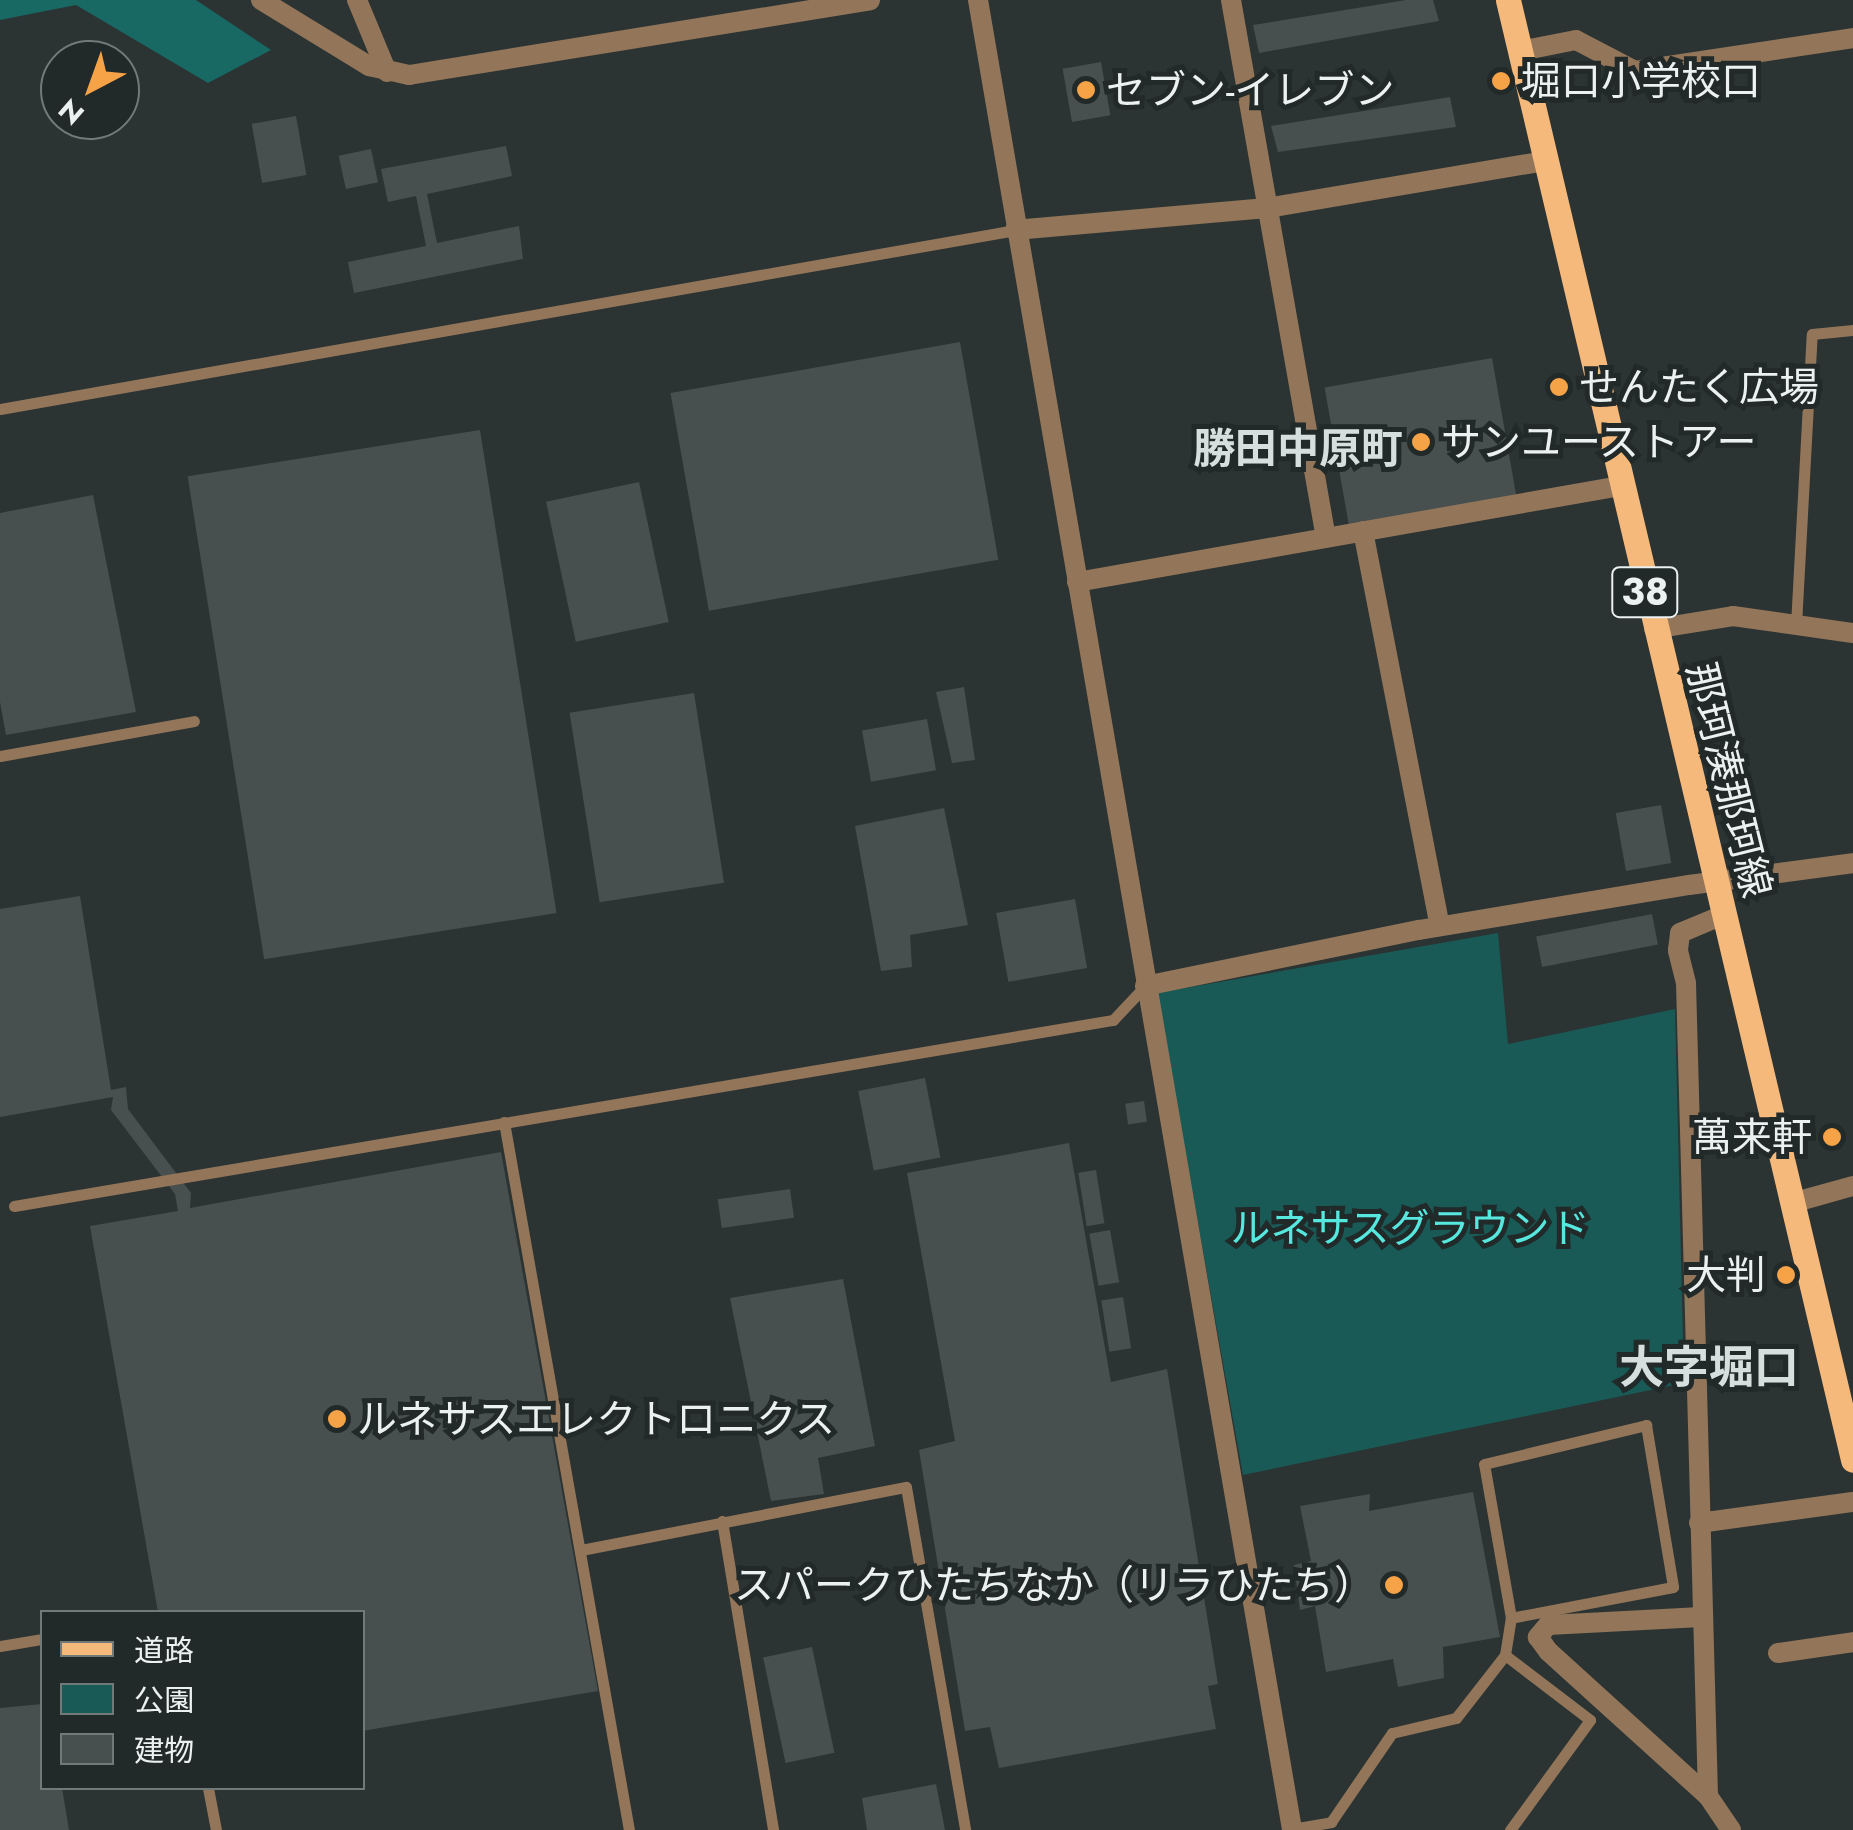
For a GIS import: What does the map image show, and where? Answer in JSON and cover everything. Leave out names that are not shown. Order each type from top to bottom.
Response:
[{"type":"main road","name":"那珂湊那珂線","points":[[1508,0],[1853,1460]]},
{"type":"street","points":[[261,0],[336,48],[386,72],[409,75],[866,0]]},
{"type":"street","points":[[358,0],[386,72]]},
{"type":"street","points":[[978,0],[1292,1829]]},
{"type":"street","points":[[1231,0],[1326,538]]},
{"type":"street","points":[[1520,51],[1576,40],[1635,71],[1853,38]]},
{"type":"street","points":[[1016,230],[1267,208],[1546,161]]},
{"type":"street","points":[[1077,582],[1620,486]]},
{"type":"street","points":[[1363,532],[1440,926]]},
{"type":"street","points":[[1654,629],[1733,616],[1853,633]]},
{"type":"street","points":[[1145,986],[1440,926],[1853,863]]},
{"type":"street","points":[[1708,1796],[1686,984],[1678,950],[1680,933],[1723,915]]},
{"type":"street","points":[[1792,1203],[1853,1186]]},
{"type":"street","points":[[1699,1523],[1853,1502]]},
{"type":"street","points":[[1701,1616],[1548,1625],[1538,1636],[1548,1652],[1708,1796],[1731,1830]]},
{"type":"street","points":[[1778,1653],[1853,1642]]},
{"type":"lane","points":[[0,408],[1016,230]]},
{"type":"lane","points":[[1796,625],[1812,334],[1853,330]]},
{"type":"lane","points":[[0,756],[194,721]]},
{"type":"lane","points":[[14,1206],[1112,1020],[1145,986]]},
{"type":"lane","points":[[504,1122],[629,1830]]},
{"type":"lane","points":[[1292,1829],[1331,1822],[1392,1733],[1456,1718],[1505,1655],[1512,1618],[1484,1464],[1646,1425],[1674,1587],[1512,1618]]},
{"type":"lane","points":[[581,1550],[906,1487],[965,1830]]},
{"type":"lane","points":[[722,1522],[773,1830]]},
{"type":"lane","points":[[0,1646],[40,1639]]},
{"type":"lane","points":[[1505,1655],[1590,1720],[1510,1830]]},
{"type":"lane","points":[[208,1790],[216,1830]]},
{"type":"green space","name":"ルネサスグラウンド","points":[[1498,933],[1508,1044],[1675,1009],[1684,1383],[1243,1475],[1157,993]]},
{"type":"shaded area","points":[[0,0],[196,0],[271,50],[208,83],[76,5],[0,20]]},
{"type":"building","points":[[1406,0],[1433,0],[1439,21],[1259,53],[1253,25]]},
{"type":"building","name":"セブン-イレブン","points":[[1101,62],[1110,115],[1072,122],[1063,69]]},
{"type":"building","points":[[1450,97],[1456,127],[1278,152],[1271,126]]},
{"type":"building","points":[[296,116],[306,175],[262,183],[252,124]]},
{"type":"building","points":[[506,146],[512,176],[427,194],[437,243],[519,226],[523,259],[354,293],[348,262],[426,246],[416,196],[388,202],[381,169]]},
{"type":"building","points":[[371,149],[378,182],[346,189],[339,156]]},
{"type":"building","points":[[960,342],[998,560],[709,611],[670,393]]},
{"type":"building","name":"サンユーストアー","points":[[1492,358],[1516,496],[1349,525],[1325,388]]},
{"type":"building","points":[[480,430],[556,913],[264,959],[188,476]]},
{"type":"building","points":[[639,482],[669,622],[576,642],[546,502]]},
{"type":"building","points":[[93,495],[136,712],[6,735],[0,702],[0,513]]},
{"type":"building","points":[[964,687],[975,760],[952,763],[936,692]]},
{"type":"building","points":[[694,693],[724,883],[600,902],[570,713]]},
{"type":"building","points":[[927,719],[936,770],[871,782],[862,730]]},
{"type":"building","points":[[1661,805],[1671,863],[1626,871],[1616,813]]},
{"type":"building","points":[[944,808],[968,925],[910,935],[912,967],[881,971],[855,826]]},
{"type":"building","name":"ルネサスエレクトロニクス","points":[[80,896],[111,1090],[126,1087],[128,1109],[191,1193],[190,1208],[501,1152],[598,1691],[365,1730],[365,1610],[158,1610],[90,1226],[178,1211],[175,1194],[111,1110],[113,1097],[0,1117],[0,909]]},
{"type":"building","points":[[1075,899],[1087,968],[1008,982],[996,913]]},
{"type":"building","points":[[1652,914],[1658,944],[1542,967],[1536,937]]},
{"type":"building","points":[[925,1078],[940,1158],[874,1170],[858,1091]]},
{"type":"building","points":[[1144,1101],[1147,1122],[1128,1124],[1125,1104]]},
{"type":"building","name":"ルネサスエレクトロニクス","points":[[1069,1143],[1111,1382],[1167,1369],[1218,1684],[1208,1686],[1216,1729],[999,1768],[990,1727],[965,1731],[919,1450],[955,1441],[907,1173]]},
{"type":"building","points":[[1096,1170],[1104,1223],[1087,1226],[1078,1173]]},
{"type":"building","points":[[790,1189],[794,1218],[722,1228],[718,1199]]},
{"type":"building","points":[[1110,1230],[1119,1282],[1099,1286],[1089,1234]]},
{"type":"building","points":[[843,1279],[875,1446],[818,1458],[824,1494],[771,1501],[730,1298]]},
{"type":"building","points":[[1123,1297],[1131,1348],[1109,1352],[1101,1300]]},
{"type":"building","name":"スパークひたちなか（リラひたち）","points":[[1473,1492],[1500,1637],[1443,1647],[1444,1678],[1398,1687],[1393,1659],[1326,1672],[1315,1606],[1300,1610],[1294,1565],[1311,1561],[1300,1506],[1370,1494],[1369,1511]]},
{"type":"building","points":[[812,1647],[834,1753],[786,1763],[763,1657]]},
{"type":"building","points":[[40,1704],[40,1790],[62,1790],[69,1830],[0,1830],[0,1708]]},
{"type":"building","points":[[936,1784],[945,1830],[867,1830],[862,1798]]},
{"type":"place","name":"堀口小学校口","points":[[1501,81]]},
{"type":"place","name":"セブン-イレブン","points":[[1086,90]]},
{"type":"place","name":"せんたく広場","points":[[1559,387]]},
{"type":"place","name":"サンユーストアー","points":[[1421,442]]},
{"type":"place","name":"萬来軒","points":[[1832,1137]]},
{"type":"place","name":"大判","points":[[1786,1275]]},
{"type":"place","name":"ルネサスエレクトロニクス","points":[[337,1419]]},
{"type":"place","name":"スパークひたちなか（リラひたち）","points":[[1394,1585]]},
{"type":"district","name":"勝田中原町","points":[[1298,449]]},
{"type":"district","name":"大字堀口","points":[[1709,1368]]}]
